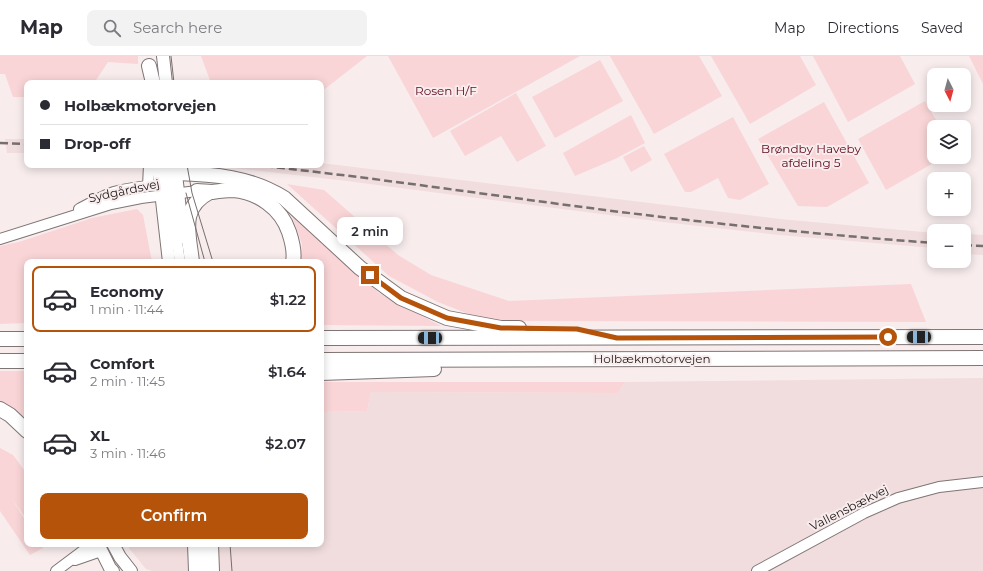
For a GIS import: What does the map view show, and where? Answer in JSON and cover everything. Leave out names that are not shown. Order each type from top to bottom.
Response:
[{"type":"highway","points":[[148,61],[150,80]]},
{"type":"highway","points":[[168,182],[245,180],[273,191],[284,198],[360,268],[401,298],[447,318],[501,328],[577,329],[617,338]]},
{"type":"highway","points":[[192,259],[188,222],[191,207],[201,197],[203,192],[235,190],[252,194],[267,202],[279,213],[288,227],[293,242],[293,259]]},
{"type":"highway","points":[[4,338],[24,337]]},
{"type":"highway","name":"Holbækmotorvejen","points":[[324,338],[983,337]]},
{"type":"highway","name":"Holbækmotorvejen","points":[[324,360],[983,358]]},
{"type":"highway","points":[[324,373],[454,368],[528,359]]},
{"type":"highway","points":[[0,361],[24,361]]},
{"type":"highway","points":[[0,409],[10,415],[24,428]]},
{"type":"main road","points":[[163,56],[166,80]]},
{"type":"main road","points":[[160,168],[168,182],[185,259]]},
{"type":"main road","points":[[168,182],[169,259]]},
{"type":"main road","points":[[98,547],[113,571]]},
{"type":"main road","points":[[115,547],[131,571]]},
{"type":"main road","points":[[194,547],[195,571]]},
{"type":"main road","points":[[212,547],[212,570]]},
{"type":"street","points":[[152,168],[168,182],[180,259]]},
{"type":"street","name":"Sydgårdsvej","points":[[0,239],[111,204],[168,182]]},
{"type":"street","name":"Sydgårdsvej","points":[[58,220],[101,197],[125,190],[168,182],[203,192]]},
{"type":"street","name":"Vallensbækvej","points":[[757,571],[864,513],[898,498],[939,487],[983,482]]},
{"type":"street","points":[[56,571],[95,547]]},
{"type":"street","points":[[204,547],[212,570]]},
{"type":"shaded area","points":[[5,139],[24,139],[24,153],[7,153]]},
{"type":"shaded area","points":[[324,163],[780,219],[927,232],[927,247],[779,235],[663,222],[347,181],[233,168],[324,168]]},
{"type":"shaded area","points":[[971,234],[983,235],[983,255],[971,254]]},
{"type":"shaded area","points":[[983,378],[983,571],[152,571],[146,569],[129,548],[324,547],[324,412],[367,411],[371,392],[618,393],[625,382]]},
{"type":"green space","points":[[0,56],[138,56],[138,64],[108,62],[96,80],[24,80],[24,97],[13,97],[5,74],[0,74]]},
{"type":"green space","points":[[201,56],[367,56],[324,90],[324,80],[210,80]]},
{"type":"green space","name":"Rosen H/F","points":[[388,56],[580,56],[433,138]]},
{"type":"green space","points":[[610,56],[699,56],[722,96],[654,134]]},
{"type":"green space","name":"Brøndby Haveby afdeling 5","points":[[711,56],[800,56],[816,85],[750,124]]},
{"type":"green space","name":"Brøndby Haveby afdeling 5","points":[[813,56],[900,56],[915,84],[848,122]]},
{"type":"green space","points":[[969,56],[983,56],[983,84]]},
{"type":"green space","points":[[600,60],[623,101],[555,138],[532,97]]},
{"type":"green space","points":[[516,93],[546,146],[517,162],[501,136],[465,156],[450,131]]},
{"type":"green space","name":"Brøndby Haveby afdeling 5","points":[[925,101],[927,104],[927,112],[931,112],[936,120],[927,120],[927,164],[932,164],[886,190],[858,139]]},
{"type":"green space","name":"Brøndby Haveby afdeling 5","points":[[824,102],[869,183],[827,207],[798,206],[758,139]]},
{"type":"green space","points":[[631,115],[645,143],[615,159],[575,176],[563,153]]},
{"type":"green space","name":"Brøndby Haveby afdeling 5","points":[[733,117],[769,184],[740,200],[728,198],[718,178],[691,192],[685,192],[664,154]]},
{"type":"green space","points":[[644,146],[652,160],[631,172],[623,157]]},
{"type":"green space","points":[[287,184],[324,190],[398,255],[431,275],[509,301],[911,284],[926,322],[503,321],[471,315],[438,302],[389,276]]},
{"type":"green space","points":[[137,209],[143,215],[151,259],[24,259],[24,323],[0,324],[0,246],[19,242],[92,218]]},
{"type":"green space","points":[[292,216],[379,293],[441,326],[324,325],[324,259],[301,259],[302,244]]},
{"type":"green space","points":[[0,371],[24,371],[24,421],[0,404]]},
{"type":"green space","points":[[324,382],[625,382],[618,393],[371,392],[367,411],[324,412]]},
{"type":"green space","points":[[0,448],[13,455],[24,470],[24,516],[12,499],[24,518],[24,546],[0,511]]},
{"type":"green space","points":[[25,547],[42,547],[43,548],[30,555]]},
{"type":"tram line","points":[[171,56],[174,80]]},
{"type":"tram line","points":[[188,168],[192,193],[212,259]]},
{"type":"tram line","points":[[186,193],[204,259]]},
{"type":"tram line","points":[[230,547],[232,571]]},
{"type":"railway","points":[[0,143],[24,144]]},
{"type":"railway","points":[[279,168],[687,220],[811,233],[927,242]]},
{"type":"railway","points":[[971,245],[983,246]]},
{"type":"route","points":[[370,275],[401,298],[447,318],[501,328],[577,329],[617,338],[888,337]]}]
